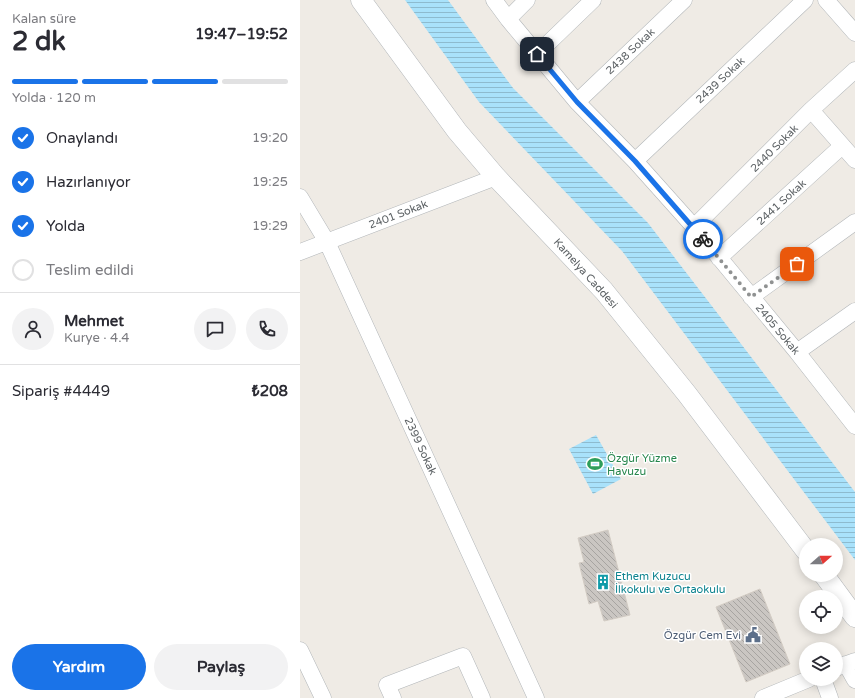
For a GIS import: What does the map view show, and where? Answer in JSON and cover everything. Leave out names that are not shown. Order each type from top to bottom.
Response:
[{"type":"street","name":"Kamelya Caddesi","points":[[361,0],[457,132],[496,177],[604,292],[688,394],[799,542]]},
{"type":"street","name":"2405 Sokak","points":[[494,0],[577,102],[635,161],[694,227],[854,423]]},
{"type":"street","points":[[508,19],[527,0]]},
{"type":"street","points":[[537,54],[593,0]]},
{"type":"street","name":"2438 Sokak","points":[[577,102],[684,0]]},
{"type":"street","name":"2439 Sokak","points":[[635,161],[805,0]]},
{"type":"street","points":[[826,0],[855,33]]},
{"type":"street","name":"2440 Sokak","points":[[694,227],[811,110],[855,70]]},
{"type":"street","points":[[811,110],[855,160]]},
{"type":"street","name":"2441 Sokak","points":[[719,258],[842,146]]},
{"type":"street","name":"2401 Sokak","points":[[300,252],[496,177]]},
{"type":"street","name":"2399 Sokak","points":[[300,197],[327,242],[536,698]]},
{"type":"street","points":[[751,297],[855,222]]},
{"type":"street","points":[[797,352],[855,311]]},
{"type":"street","points":[[829,582],[855,617]]},
{"type":"street","points":[[300,650],[323,698]]},
{"type":"street","points":[[394,698],[388,685],[463,656],[482,698]]},
{"type":"street","points":[[846,664],[855,680]]},
{"type":"street","points":[[764,698],[799,683]]},
{"type":"street","points":[[826,686],[830,698]]},
{"type":"water","points":[[405,0],[448,0],[513,88],[648,223],[855,492],[855,560],[843,544],[843,538],[838,538],[622,251],[479,102]]},
{"type":"water","name":"Özgür Yüzme Havuzu","points":[[596,435],[621,479],[593,494],[569,449]]},
{"type":"building","name":"Ethem Kuzucu İlkokulu ve Ortaokulu","points":[[608,530],[630,615],[604,621],[598,601],[589,604],[579,563],[584,562],[578,538]]},
{"type":"building","name":"Özgür Cem Evi","points":[[760,589],[790,664],[746,682],[716,607]]},
{"type":"way so far","points":[[703,239],[751,297],[797,264]]},
{"type":"place","name":"Özgür Yüzme Havuzu","points":[[595,464]]},
{"type":"place","name":"Ethem Kuzucu İlkokulu ve Ortaokulu","points":[[603,582]]},
{"type":"place","name":"Özgür Cem Evi","points":[[753,635]]},
{"type":"route","points":[[537,54],[577,102],[635,161],[703,239]]}]
